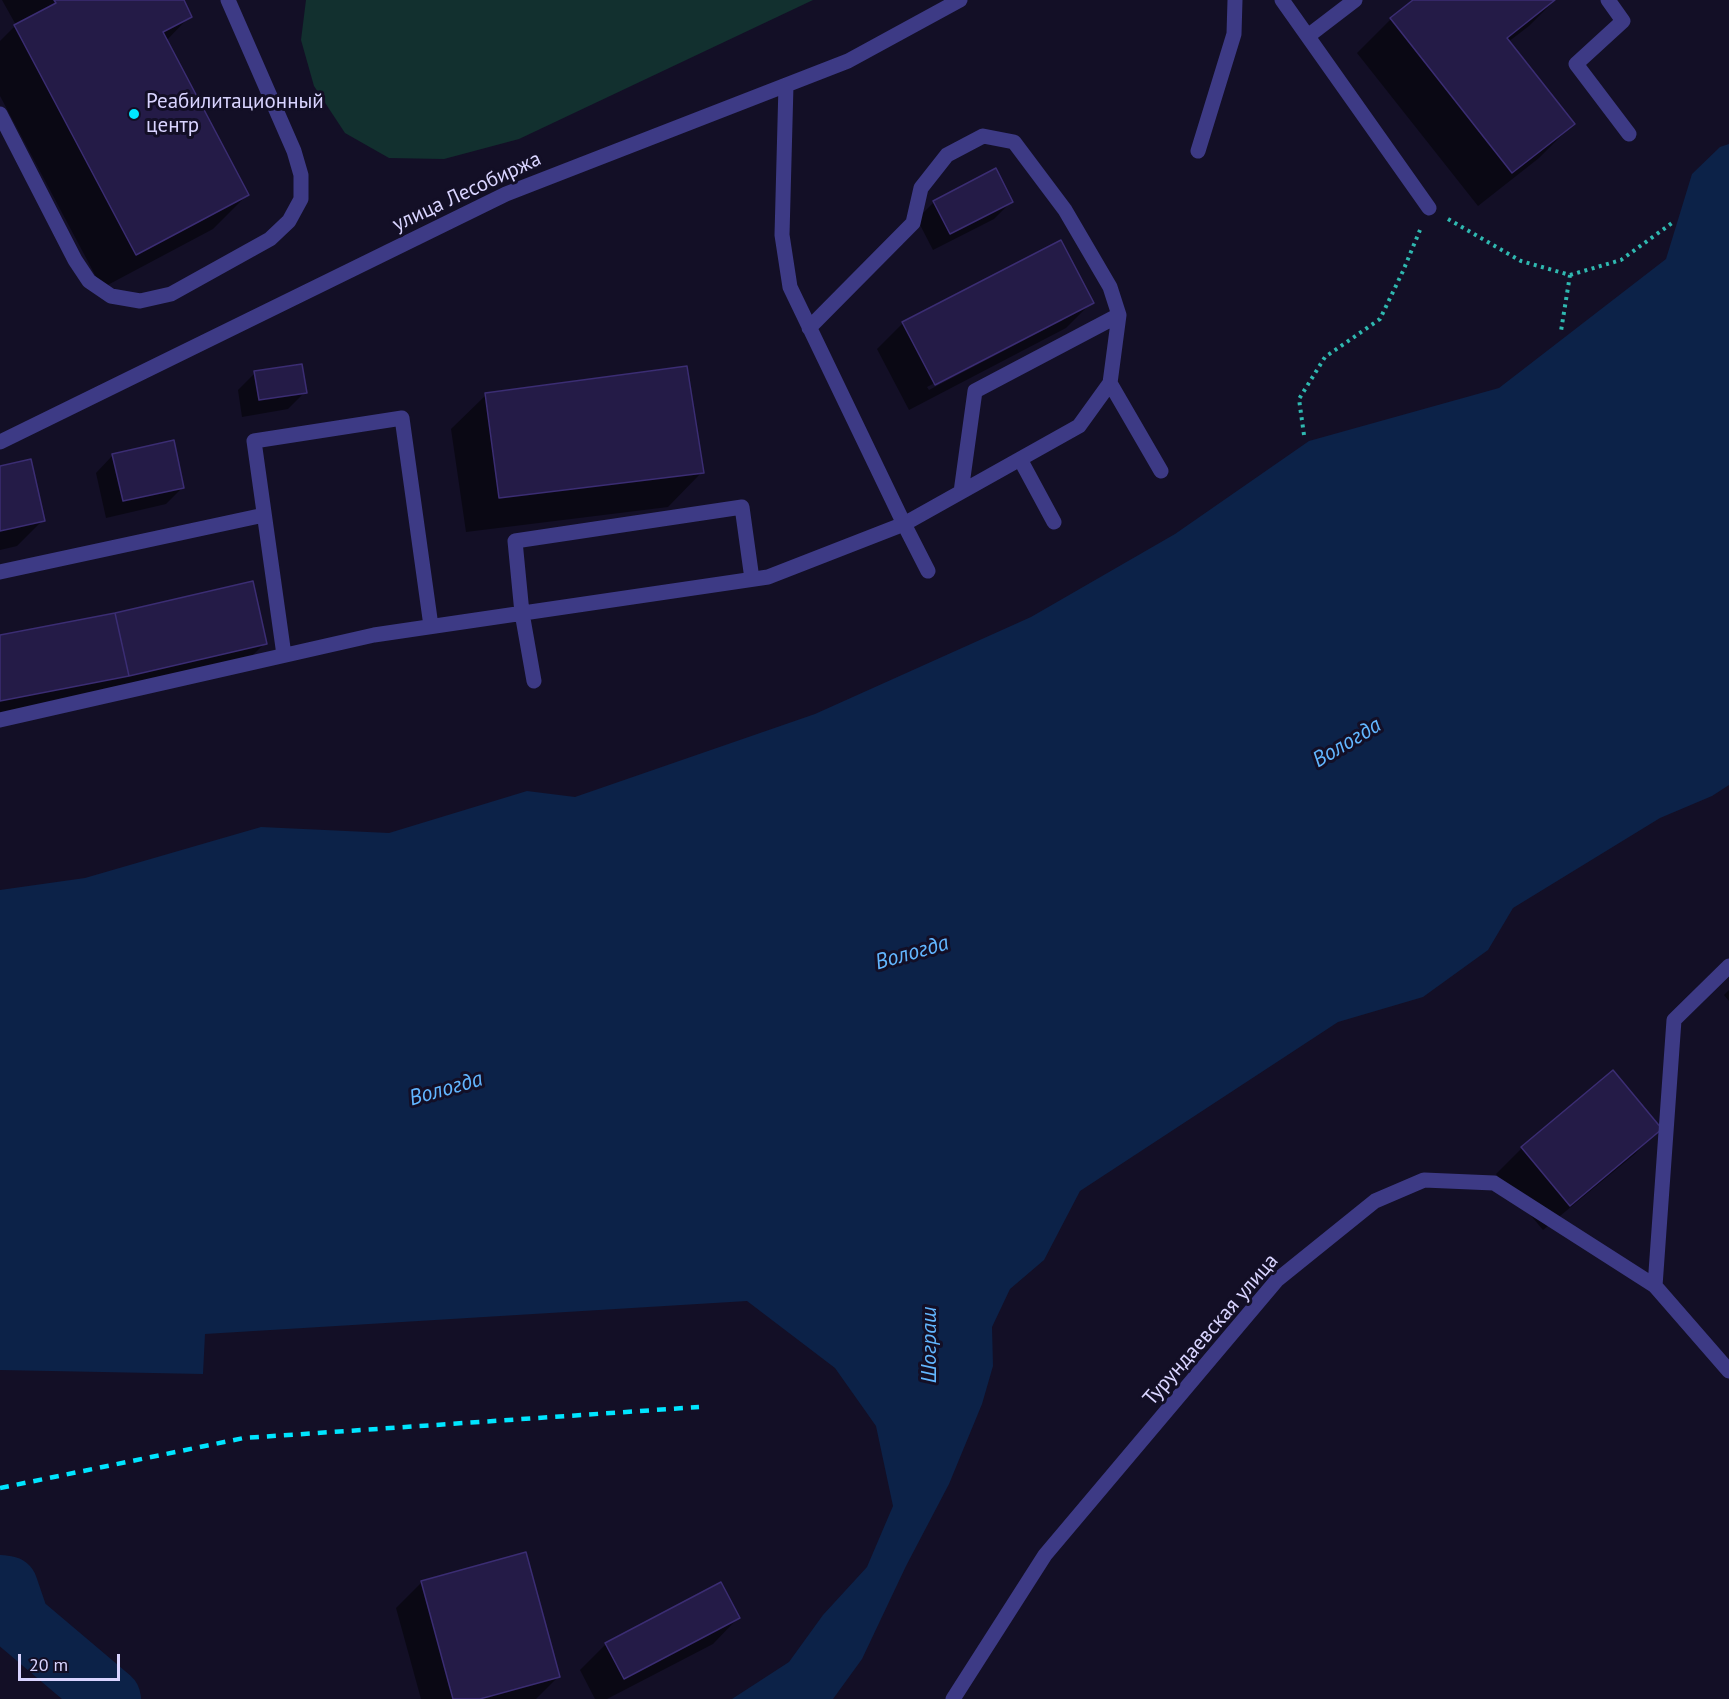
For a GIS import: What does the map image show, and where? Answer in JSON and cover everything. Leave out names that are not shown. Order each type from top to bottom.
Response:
[{"type":"street","points":[[0,114],[75,260],[89,281],[111,296],[140,301],[171,294],[270,239],[289,221],[301,199],[301,175],[294,151],[228,0]]},
{"type":"street","name":"улица Лесобиржа","points":[[0,442],[506,194],[848,61],[960,0]]},
{"type":"street","points":[[1198,151],[1234,34],[1235,0]]},
{"type":"street","points":[[1282,0],[1429,208]]},
{"type":"street","points":[[1308,36],[1355,0]]},
{"type":"street","points":[[1608,0],[1623,21],[1576,64],[1629,134]]},
{"type":"street","points":[[786,85],[782,235],[790,287],[928,571]]},
{"type":"street","points":[[0,720],[374,634],[768,577],[904,524],[1079,426],[1110,383],[1119,315],[1110,287],[1065,210],[1014,142],[983,136],[947,155],[921,188],[914,223],[809,328]]},
{"type":"street","points":[[961,492],[975,391],[1119,315]]},
{"type":"street","points":[[1110,383],[1161,471]]},
{"type":"street","points":[[284,655],[254,441],[402,418],[431,626]]},
{"type":"street","points":[[1020,459],[1054,522]]},
{"type":"street","points":[[534,681],[522,613],[514,541],[742,507],[752,579]]},
{"type":"street","points":[[0,572],[264,515]]},
{"type":"street","points":[[1655,1286],[1674,1020],[1729,966]]},
{"type":"street","name":"Турундаевская улица","points":[[953,1699],[1045,1555],[1277,1280],[1375,1201],[1424,1180],[1494,1183],[1655,1286],[1729,1371]]},
{"type":"path","points":[[1304,435],[1299,399],[1325,357],[1380,319],[1429,208],[1521,261],[1570,275],[1621,260],[1672,223]]},
{"type":"path","points":[[1561,331],[1570,275]]},
{"type":"green space","points":[[306,0],[813,0],[519,139],[444,159],[389,158],[345,133],[314,86],[301,40]]},
{"type":"water","name":"Вологда","points":[[1729,144],[1729,785],[1712,796],[1660,818],[1513,908],[1488,950],[1423,997],[1338,1022],[1080,1191],[1044,1260],[1010,1289],[992,1327],[993,1366],[982,1404],[949,1484],[906,1566],[862,1659],[833,1699],[732,1699],[789,1662],[823,1615],[867,1567],[893,1506],[876,1426],[835,1368],[747,1301],[205,1334],[203,1374],[0,1370],[0,890],[85,878],[261,827],[389,833],[527,791],[575,797],[815,714],[1031,617],[1175,534],[1309,441],[1499,388],[1666,259],[1692,174],[1720,147]]},
{"type":"water","points":[[19,1622],[57,1641],[132,1699],[72,1699],[43,1670]]},
{"type":"building","name":"Реабилитационный центр","points":[[54,0],[184,0],[192,17],[163,32],[249,195],[136,255],[14,25],[56,3]]},
{"type":"building","points":[[1413,0],[1555,0],[1507,38],[1575,124],[1512,173],[1390,18]]},
{"type":"building","points":[[996,168],[1013,202],[950,234],[933,201]]},
{"type":"building","points":[[1061,240],[1094,303],[935,385],[902,322]]},
{"type":"building","points":[[302,364],[307,393],[259,400],[254,371]]},
{"type":"building","points":[[687,366],[704,473],[499,498],[485,393]]},
{"type":"building","points":[[174,440],[184,488],[123,501],[112,454]]},
{"type":"building","points":[[31,459],[45,521],[0,531],[0,466]]},
{"type":"building","points":[[253,581],[267,644],[129,676],[115,613]]},
{"type":"building","points":[[115,613],[129,676],[0,701],[0,635]]},
{"type":"building","points":[[1613,1070],[1662,1129],[1570,1206],[1521,1147]]},
{"type":"building","points":[[526,1552],[560,1677],[480,1699],[453,1699],[421,1581]]},
{"type":"building","points":[[721,1582],[740,1618],[624,1679],[605,1643]]},
{"type":"waterway","name":"Шограш","points":[[0,1586],[7,1587],[19,1622],[110,1699]]},
{"type":"railway","points":[[0,1488],[244,1438],[699,1407]]},
{"type":"place","name":"Реабилитационный центр","points":[[134,114]]}]
